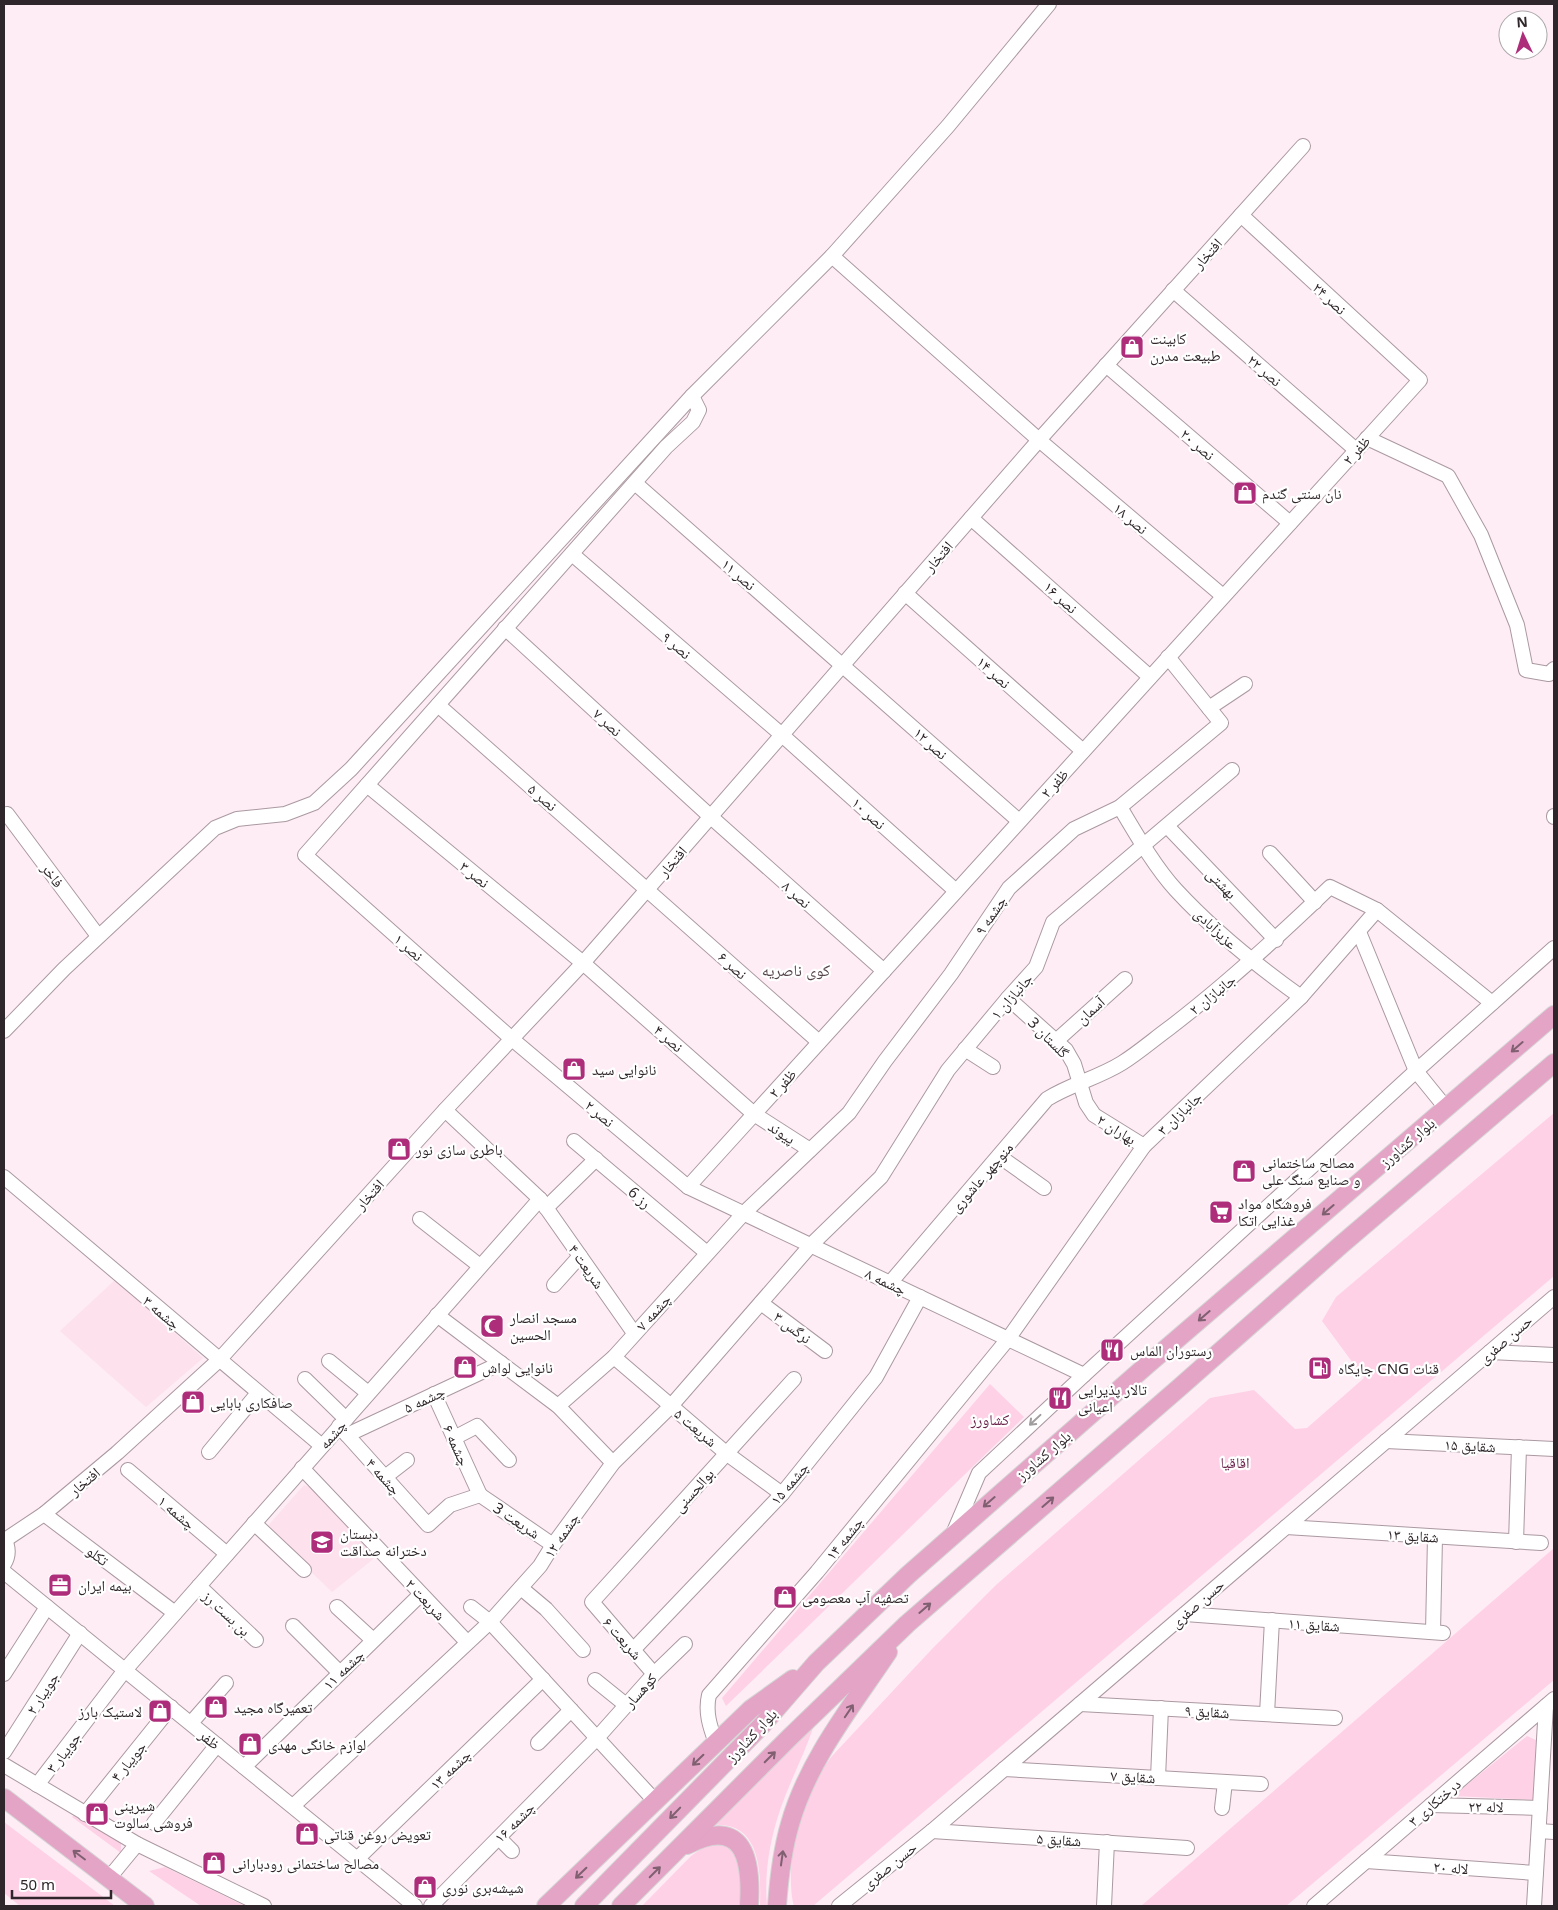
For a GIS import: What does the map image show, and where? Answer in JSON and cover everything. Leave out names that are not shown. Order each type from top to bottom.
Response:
[{"type":"main road","name":"بلوار کشاورز","points":[[584,1906],[763,1724],[816,1663],[953,1534],[1554,1015]]},
{"type":"main road","name":"بلوار کشاورز","points":[[621,1906],[790,1737],[907,1624],[1350,1238],[1547,1076],[1554,1063]]},
{"type":"main road","points":[[780,1902],[782,1856],[801,1793],[825,1748],[907,1624]]},
{"type":"main road","points":[[546,1906],[751,1709],[816,1663]]},
{"type":"main road","points":[[4,1798],[145,1906]]},
{"type":"main road","points":[[678,1850],[708,1836],[721,1835],[736,1842],[742,1848],[747,1861],[750,1880],[749,1906]]},
{"type":"street","points":[[4,1032],[98,936],[215,828],[237,818],[284,814],[314,803],[345,775],[692,396],[832,256],[948,126],[1049,4]]},
{"type":"street","name":"افتخار","points":[[4,1539],[44,1514],[117,1453],[220,1360],[445,1110],[583,963],[1039,440],[1303,146]]},
{"type":"street","name":"نصر ۲۴","points":[[1241,215],[1420,380]]},
{"type":"street","name":"نصر ۱۸","points":[[832,256],[1039,440],[1223,596]]},
{"type":"street","name":"نصر ۲۲","points":[[1173,290],[1356,450]]},
{"type":"street","name":"نصر ۲۰","points":[[1106,365],[1290,523]]},
{"type":"street","name":"ظفر ۲","points":[[688,1187],[1420,380]]},
{"type":"street","points":[[367,785],[666,447],[693,422],[699,410],[692,396]]},
{"type":"street","points":[[1367,438],[1448,476],[1481,535],[1514,616],[1526,670],[1549,674],[1554,669]]},
{"type":"street","name":"نصر ۱۱","points":[[635,483],[843,665]]},
{"type":"street","name":"نصر ۱۶","points":[[972,518],[1150,677]]},
{"type":"street","name":"نصر ۹","points":[[572,554],[782,735]]},
{"type":"street","name":"نصر ۱۴","points":[[906,593],[1083,751]]},
{"type":"street","name":"نصر ۷","points":[[505,628],[710,816]]},
{"type":"street","name":"چشمه ۹","points":[[744,1214],[849,1113],[885,1061],[952,974],[1008,888],[1074,829],[1120,807],[1221,723],[1168,657]]},
{"type":"street","name":"نصر ۱۲","points":[[843,665],[1019,821]]},
{"type":"street","points":[[1209,708],[1245,684]]},
{"type":"street","name":"نصر ۵","points":[[438,705],[647,889]]},
{"type":"street","name":"نصر ۱۰","points":[[782,735],[956,891]]},
{"type":"street","name":"جانبازان ۱","points":[[811,1246],[880,1177],[948,1070],[1036,967],[1053,922],[1232,770]]},
{"type":"street","name":"نصر ۱","points":[[367,785],[305,856],[512,1039]]},
{"type":"street","name":"نصر ۳","points":[[367,785],[583,963]]},
{"type":"street","name":"عزیزآبادی","points":[[1120,807],[1144,846],[1175,889],[1251,961],[1301,998]]},
{"type":"street","name":"فاخر","points":[[7,814],[98,936]]},
{"type":"street","name":"نصر ۸","points":[[710,816],[884,970]]},
{"type":"street","name":"بهشتی","points":[[1167,826],[1276,940]]},
{"type":"street","points":[[1270,853],[1315,902]]},
{"type":"street","name":"جانبازان ۲","points":[[1080,1083],[1104,1073],[1123,1062],[1213,994],[1276,940],[1330,887],[1377,910]]},
{"type":"street","name":"نصر ۶","points":[[647,889],[819,1042]]},
{"type":"street","points":[[1377,910],[1492,1003]]},
{"type":"street","name":"جانبازان ۳","points":[[1008,1339],[1144,1146],[1301,998],[1377,910]]},
{"type":"street","points":[[1359,932],[1416,1071],[1446,1108]]},
{"type":"street","points":[[953,1534],[980,1473],[1084,1375],[1416,1071],[1554,948]]},
{"type":"street","name":"نصر ۴","points":[[583,963],[754,1114]]},
{"type":"street","name":"آسمان","points":[[1056,1041],[1125,978]]},
{"type":"street","name":"گلستان 3","points":[[1008,998],[1066,1050],[1080,1083]]},
{"type":"street","name":"نصر ۲","points":[[512,1039],[688,1187]]},
{"type":"street","points":[[965,1049],[992,1067]]},
{"type":"street","name":"بهاران ۲","points":[[1080,1083],[1086,1103],[1094,1115],[1144,1146]]},
{"type":"street","name":"منوچهر عاشوری","points":[[890,1283],[1047,1099],[1060,1091],[1080,1083]]},
{"type":"street","points":[[445,1110],[543,1204]]},
{"type":"street","name":"پیوند","points":[[754,1114],[810,1150]]},
{"type":"street","name":"رز 6","points":[[574,1140],[707,1253]]},
{"type":"street","points":[[999,1156],[1044,1188]]},
{"type":"street","name":"چشمه","points":[[125,1670],[302,1468],[322,1446],[344,1427],[368,1393],[480,1266],[543,1204],[596,1159]]},
{"type":"street","name":"چشمه ۳","points":[[4,1177],[322,1446]]},
{"type":"street","name":"چشمه ۸","points":[[688,1187],[1084,1375]]},
{"type":"street","name":"شریعت ۴","points":[[543,1204],[634,1333]]},
{"type":"street","name":"چشمه ۷","points":[[558,1406],[614,1357],[744,1214]]},
{"type":"street","points":[[420,1219],[480,1266]]},
{"type":"street","name":"چشمه ۱۲","points":[[293,1806],[490,1622],[540,1566],[553,1545],[613,1463],[671,1406],[811,1246]]},
{"type":"street","points":[[554,1285],[580,1256]]},
{"type":"street","name":"چشمه ۱۵","points":[[633,1650],[782,1494],[876,1377],[920,1297]]},
{"type":"street","name":"حسن صفری","points":[[839,1906],[932,1831],[1554,1297]]},
{"type":"street","name":"نرگس ۳","points":[[761,1303],[825,1351]]},
{"type":"street","points":[[437,1315],[558,1406],[613,1463]]},
{"type":"street","name":"چشمه ۱۴","points":[[716,1743],[707,1709],[709,1695],[817,1572],[1008,1339]]},
{"type":"street","points":[[1490,1352],[1554,1356]]},
{"type":"street","name":"شریعت ۵","points":[[614,1357],[726,1453],[782,1494]]},
{"type":"street","points":[[329,1361],[368,1393]]},
{"type":"street","name":"چشمه ۵","points":[[344,1427],[434,1394],[500,1363]]},
{"type":"street","name":"چشمه ۴","points":[[305,1379],[385,1478],[428,1525],[450,1505],[480,1495]]},
{"type":"street","name":"بوالحسنی","points":[[592,1602],[794,1379]]},
{"type":"street","points":[[209,1452],[258,1393]]},
{"type":"street","name":"چشمه ۶","points":[[434,1394],[480,1495]]},
{"type":"street","points":[[454,1438],[477,1426],[509,1460]]},
{"type":"street","name":"شقایق ۱۵","points":[[1386,1441],[1554,1449]]},
{"type":"street","points":[[1516,1542],[1519,1447]]},
{"type":"street","points":[[385,1478],[407,1460]]},
{"type":"street","name":"شریعت ۲","points":[[302,1468],[467,1642]]},
{"type":"street","name":"چشمه ۱","points":[[128,1470],[227,1554]]},
{"type":"street","name":"شریعت 3","points":[[480,1495],[553,1545]]},
{"type":"street","name":"تکلو","points":[[44,1514],[175,1613]]},
{"type":"street","points":[[254,1523],[304,1570]]},
{"type":"street","name":"شقایق ۱۳","points":[[1286,1527],[1541,1543]]},
{"type":"street","name":"شقایق ۱۱","points":[[1185,1614],[1438,1633],[1435,1537]]},
{"type":"street","points":[[4,1539],[8,1553],[4,1564]]},
{"type":"street","name":"ظفر","points":[[4,1572],[415,1906]]},
{"type":"street","name":"بن بست رز","points":[[199,1586],[256,1640]]},
{"type":"street","points":[[520,1588],[546,1610],[583,1650]]},
{"type":"street","name":"چشمه ۱۱","points":[[244,1767],[339,1672],[421,1594]]},
{"type":"street","name":"شریعت ۶","points":[[592,1602],[654,1674]]},
{"type":"street","points":[[4,1674],[47,1607]]},
{"type":"street","points":[[337,1607],[373,1640]]},
{"type":"street","points":[[471,1607],[490,1622],[656,1802]]},
{"type":"street","points":[[1267,1714],[1272,1620]]},
{"type":"street","points":[[293,1626],[339,1672]]},
{"type":"street","name":"جویبار ۲","points":[[4,1752],[80,1634]]},
{"type":"street","name":"کوهسار","points":[[597,1738],[654,1674],[685,1644]]},
{"type":"street","name":"جویبار ۳","points":[[37,1786],[125,1670]]},
{"type":"street","name":"چشمه ۱۳","points":[[357,1859],[543,1679]]},
{"type":"street","points":[[595,1680],[626,1705]]},
{"type":"street","points":[[190,1723],[226,1683]]},
{"type":"street","points":[[1534,1906],[1540,1808],[1549,1737],[1550,1702]]},
{"type":"street","name":"درختکاری ۳","points":[[1314,1906],[1550,1702]]},
{"type":"street","name":"شقایق ۹","points":[[1080,1704],[1335,1718]]},
{"type":"street","name":"جویبار ۴","points":[[85,1814],[171,1707]]},
{"type":"street","points":[[1158,1778],[1161,1708]]},
{"type":"street","points":[[538,1743],[571,1710]]},
{"type":"street","name":"چشمه ۱۶","points":[[431,1906],[597,1738]]},
{"type":"street","points":[[154,1823],[217,1744]]},
{"type":"street","points":[[4,1765],[137,1844],[264,1906]]},
{"type":"street","name":"شقایق ۷","points":[[1004,1769],[1261,1784]]},
{"type":"street","points":[[1222,1808],[1225,1782]]},
{"type":"street","name":"لاله ۲۲","points":[[1431,1805],[1540,1808]]},
{"type":"street","name":"شقایق ۵","points":[[932,1831],[1187,1848]]},
{"type":"street","points":[[1539,1831],[1554,1832]]},
{"type":"street","points":[[499,1838],[512,1851]]},
{"type":"street","points":[[1104,1906],[1107,1842]]},
{"type":"street","points":[[109,1878],[137,1844]]},
{"type":"street","name":"لاله ۲۰","points":[[1366,1861],[1536,1873]]},
{"type":"shaded area","points":[[115,1280],[203,1358],[146,1407],[60,1331]]},
{"type":"shaded area","name":"دبستان دخترانه صداقت","points":[[304,1485],[313,1488],[377,1556],[332,1592],[266,1528]]},
{"type":"green space","name":"اقاقیا","points":[[1554,1113],[1554,1276],[813,1906],[794,1906],[791,1885],[793,1844],[801,1810],[810,1788],[832,1756],[932,1649],[996,1585],[1210,1398],[1254,1390],[1295,1429],[1307,1428],[1364,1378],[1322,1321],[1336,1297]]},
{"type":"green space","name":"کشاورز","points":[[990,1384],[1024,1417],[726,1706],[722,1698]]},
{"type":"green space","points":[[1554,1548],[1554,1680],[1286,1906],[1141,1906]]},
{"type":"green space","points":[[814,1725],[777,1819],[767,1868],[767,1906],[760,1906],[758,1865],[755,1852],[749,1841],[741,1832],[730,1826],[714,1825]]},
{"type":"green space","points":[[1527,1736],[1536,1740],[1534,1800],[1453,1796]]},
{"type":"green space","points":[[75,1814],[121,1841],[121,1853],[72,1817]]},
{"type":"green space","points":[[4,1822],[115,1906],[20,1906],[4,1893]]},
{"type":"green space","points":[[719,1843],[731,1847],[739,1859],[742,1875],[742,1906],[642,1906],[691,1856],[705,1846]]},
{"type":"green space","points":[[165,1867],[245,1906],[201,1906],[149,1871]]},
{"type":"place","name":"کابینت طبیعت مدرن","points":[[1132,347]]},
{"type":"place","name":"نان سنتی گندم","points":[[1245,493]]},
{"type":"place","name":"نانوایی‌ سید","points":[[574,1069]]},
{"type":"place","name":"باطری سازی نور","points":[[399,1149]]},
{"type":"place","name":"مصالح ساختمانی و صنایع سنگ علی","points":[[1244,1171]]},
{"type":"place","name":"فروشگاه مواد غذایی اتکا","points":[[1221,1212]]},
{"type":"place","name":"مسجد انصار الحسین","points":[[492,1326]]},
{"type":"place","name":"رستوران الماس","points":[[1112,1350]]},
{"type":"place","name":"نانوایی لواش","points":[[465,1367]]},
{"type":"place","name":"جایگاه CNG قنات","points":[[1320,1368]]},
{"type":"place","name":"تالار پذیرایی اعیانی","points":[[1060,1398]]},
{"type":"place","name":"صافکاری بابایی","points":[[193,1402]]},
{"type":"place","name":"دبستان دخترانه صداقت","points":[[322,1542]]},
{"type":"place","name":"بیمه ایران","points":[[60,1585]]},
{"type":"place","name":"تصفیه آب معصومی","points":[[785,1597]]},
{"type":"place","name":"تعمیرگاه مجید","points":[[216,1707]]},
{"type":"place","name":"لاستیک بارز","points":[[160,1711]]},
{"type":"place","name":"لوازم خانگی مهدی","points":[[250,1744]]},
{"type":"place","name":"شیرینی فروشی سالوت","points":[[97,1814]]},
{"type":"place","name":"تعویض روغن قناتی","points":[[307,1834]]},
{"type":"place","name":"مصالح ساختمانی رودبارانی","points":[[214,1863]]},
{"type":"place","name":"شیشه‌بری نوری","points":[[425,1887]]},
{"type":"district","name":"کوی ناصریه","points":[[796,970]]}]
